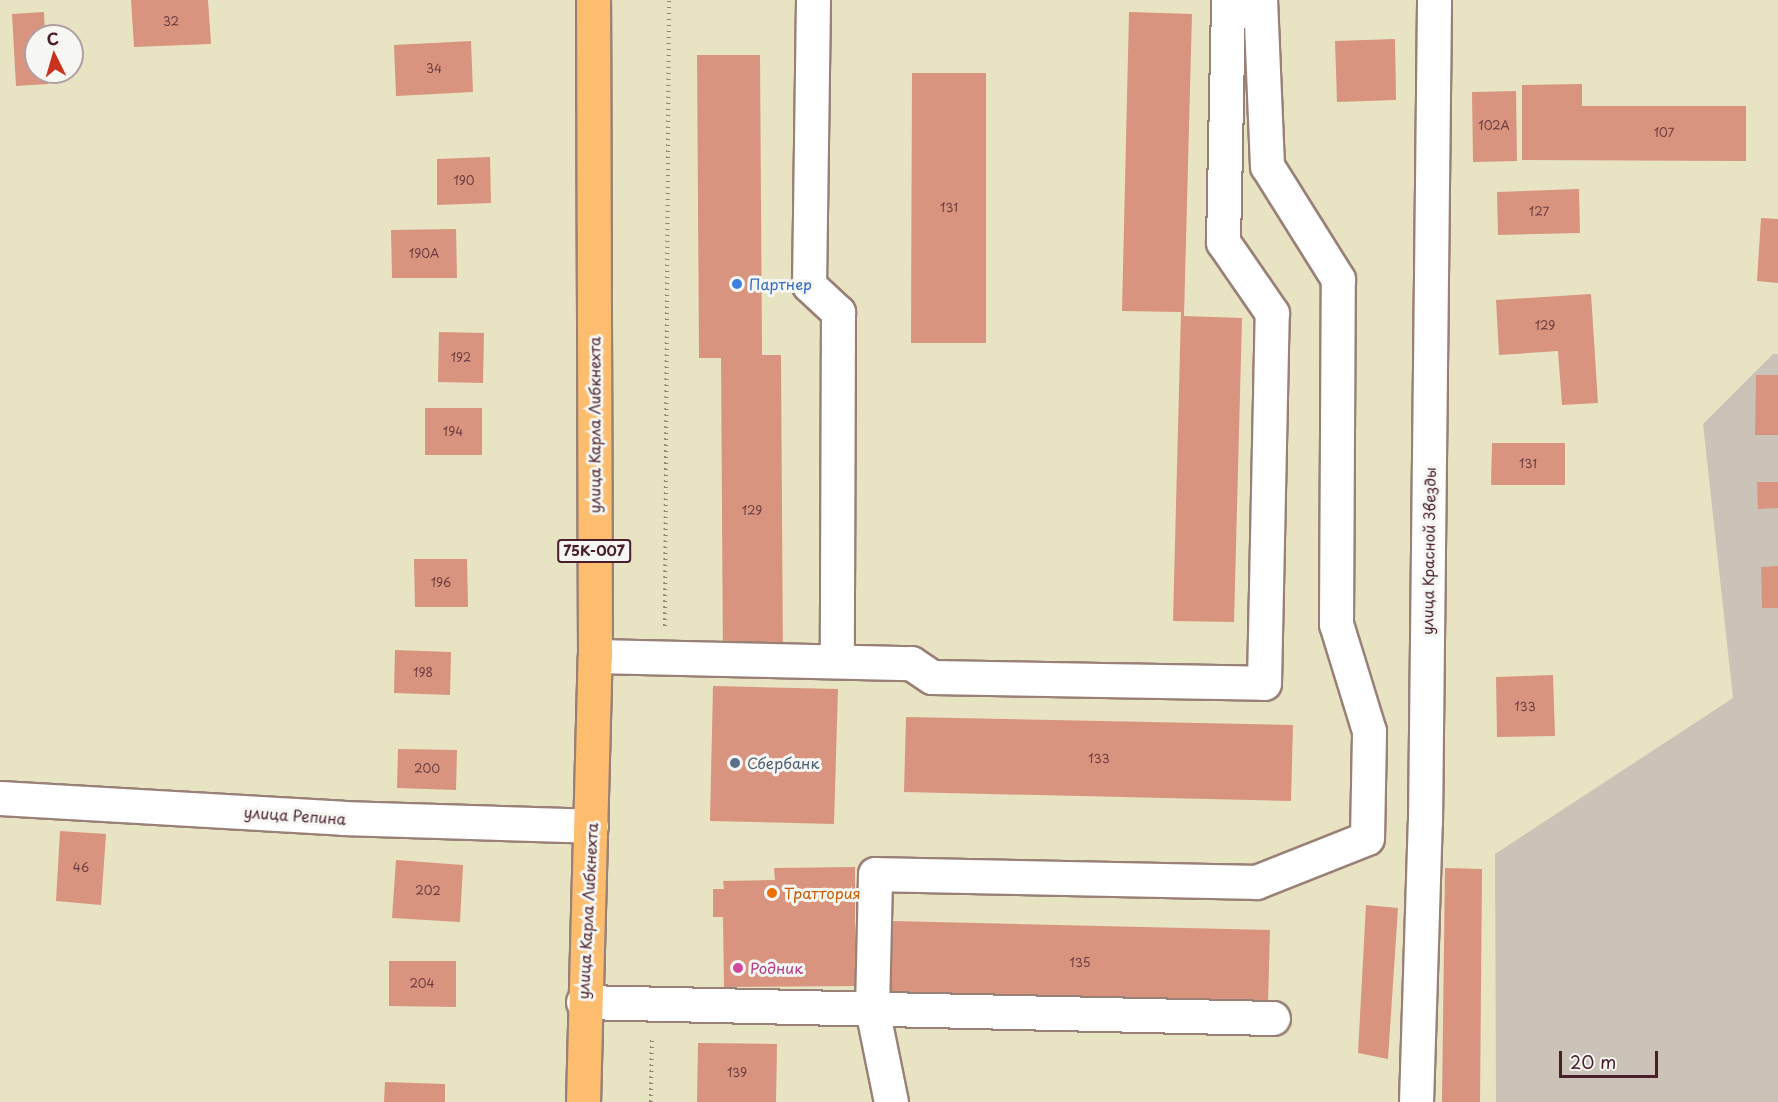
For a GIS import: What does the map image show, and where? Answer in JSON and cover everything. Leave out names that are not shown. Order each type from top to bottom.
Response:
[{"type":"main road","name":"улица Карла Либкнехта","points":[[583,1102],[583,1002],[598,832],[595,656],[593,0]]},
{"type":"street","points":[[813,0],[809,285],[838,312],[837,661]]},
{"type":"street","points":[[595,656],[911,663],[932,677],[1264,683],[1272,313],[1222,242],[1228,0]]},
{"type":"street","points":[[891,1102],[872,1009],[875,874],[1256,882],[1367,838],[1369,731],[1336,624],[1338,279],[1267,166],[1260,0]]},
{"type":"street","name":"улица Красной Звезды","points":[[1416,1102],[1425,822],[1434,0]]},
{"type":"street","name":"улица Репина","points":[[0,798],[598,832]]},
{"type":"street","points":[[583,1002],[1273,1018]]},
{"type":"path","points":[[665,658],[669,0]]},
{"type":"path","points":[[651,1102],[653,1004]]},
{"type":"shaded area","points":[[1773,354],[1778,354],[1778,1102],[1496,1102],[1495,854],[1733,698],[1703,424]]},
{"type":"building","points":[[131,0],[208,0],[211,44],[134,47]]},
{"type":"building","points":[[44,12],[44,24],[24,24],[24,84],[48,84],[16,86],[12,14]]},
{"type":"building","points":[[1129,12],[1192,14],[1184,316],[1242,318],[1234,622],[1173,621],[1181,312],[1122,311]]},
{"type":"building","points":[[1395,39],[1396,100],[1337,102],[1335,41]]},
{"type":"building","points":[[471,41],[473,92],[396,96],[394,45]]},
{"type":"building","points":[[697,55],[760,55],[762,355],[781,355],[783,665],[723,665],[721,358],[699,358]]},
{"type":"building","points":[[912,73],[986,73],[986,343],[911,343]]},
{"type":"building","points":[[1582,84],[1582,106],[1746,106],[1746,161],[1522,160],[1522,85]]},
{"type":"building","points":[[1516,91],[1517,161],[1473,162],[1472,92]]},
{"type":"building","points":[[490,157],[491,203],[437,205],[437,159]]},
{"type":"building","points":[[1579,189],[1580,233],[1498,235],[1497,192]]},
{"type":"building","points":[[1761,218],[1778,219],[1778,283],[1757,281]]},
{"type":"building","points":[[456,229],[457,278],[392,278],[391,230]]},
{"type":"building","points":[[1591,294],[1598,403],[1562,405],[1558,351],[1499,355],[1496,300]]},
{"type":"building","points":[[439,332],[484,333],[483,383],[438,382]]},
{"type":"building","points":[[1756,375],[1778,375],[1778,435],[1755,435]]},
{"type":"building","points":[[425,408],[482,408],[482,455],[425,455]]},
{"type":"building","points":[[1492,443],[1565,443],[1565,485],[1491,485]]},
{"type":"building","points":[[1757,482],[1778,482],[1778,508],[1758,509]]},
{"type":"building","points":[[414,559],[467,559],[468,607],[415,607]]},
{"type":"building","points":[[1778,566],[1778,608],[1762,608],[1761,567]]},
{"type":"building","points":[[395,650],[451,652],[450,695],[394,693]]},
{"type":"building","points":[[1553,675],[1555,736],[1497,737],[1496,677]]},
{"type":"building","points":[[713,686],[838,689],[834,824],[710,821]]},
{"type":"building","points":[[906,717],[1293,725],[1291,801],[904,792]]},
{"type":"building","points":[[398,749],[457,750],[456,790],[397,788]]},
{"type":"building","points":[[60,831],[106,834],[101,905],[56,901]]},
{"type":"building","points":[[396,860],[463,865],[460,922],[392,918]]},
{"type":"building","name":"Родник","points":[[855,867],[855,986],[724,987],[723,917],[713,917],[713,889],[724,889],[723,881],[775,880],[774,868]]},
{"type":"building","points":[[1445,868],[1482,869],[1480,1102],[1442,1102]]},
{"type":"building","points":[[1366,905],[1398,908],[1388,1059],[1358,1053]]},
{"type":"building","points":[[893,921],[1270,930],[1268,1005],[891,996]]},
{"type":"building","points":[[389,961],[456,961],[456,1007],[389,1006]]},
{"type":"building","points":[[698,1043],[777,1044],[776,1102],[697,1102]]},
{"type":"building","points":[[385,1082],[445,1084],[445,1102],[384,1102]]},
{"type":"place","name":"Партнер","points":[[737,284]]},
{"type":"place","name":"Сбербанк","points":[[735,763]]},
{"type":"place","name":"Траттория","points":[[772,893]]},
{"type":"place","name":"Родник","points":[[738,968]]}]
